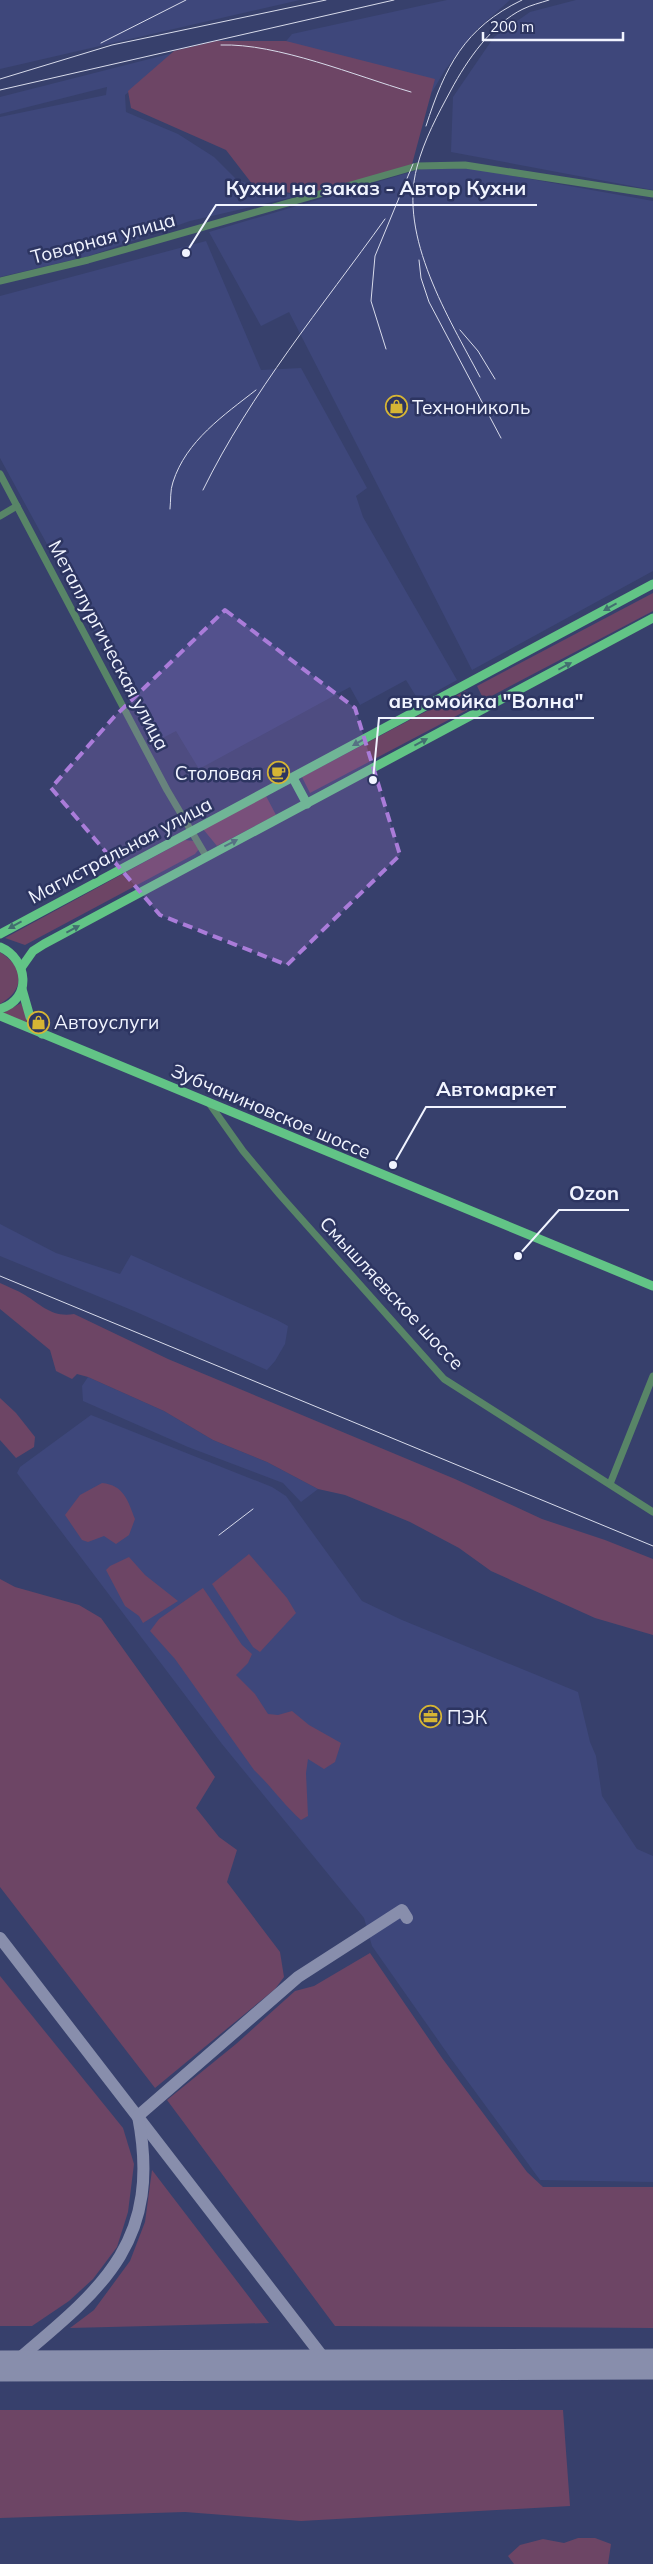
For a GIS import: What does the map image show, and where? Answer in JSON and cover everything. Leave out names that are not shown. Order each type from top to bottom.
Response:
[{"type":"main road","name":"Магистральная улица","points":[[0,934],[653,584]]},
{"type":"main road","points":[[21,968],[33,951],[44,944],[653,618]]},
{"type":"main road","points":[[293,778],[308,804]]},
{"type":"main road","points":[[0,947],[13,955],[21,968],[24,981],[22,989],[12,1003],[0,1009]]},
{"type":"main road","points":[[22,989],[30,1017],[43,1036]]},
{"type":"main road","name":"Зубчаниновское шоссе","points":[[0,1016],[43,1036],[653,1286]]},
{"type":"street","name":"Товарная улица","points":[[0,281],[88,260],[417,166],[464,165],[653,194]]},
{"type":"street","name":"Металлургическая улица","points":[[0,474],[190,831],[206,856]]},
{"type":"street","points":[[0,516],[17,506]]},
{"type":"street","name":"Смышляевское шоссе","points":[[209,1104],[280,1195],[444,1379],[653,1512]]},
{"type":"street","points":[[610,1484],[653,1376]]},
{"type":"highlighted area","points":[[225,610],[355,708],[400,855],[287,965],[160,915],[51,788],[114,717]]},
{"type":"shaded area","points":[[0,0],[300,0],[0,69]]},
{"type":"shaded area","points":[[447,0],[510,0],[476,30],[445,70],[432,92],[354,70],[283,45],[292,34]]},
{"type":"shaded area","points":[[576,0],[653,0],[653,190],[451,152],[453,97],[494,37],[530,12]]},
{"type":"shaded area","points":[[216,41],[286,41],[435,79],[411,168],[309,197],[253,185],[226,150],[131,108],[128,91],[174,51]]},
{"type":"shaded area","points":[[173,53],[125,95],[126,112],[178,134],[214,157],[237,180],[278,193],[302,195],[190,221],[89,256],[0,277],[0,117],[106,95],[107,87],[0,114],[0,97]]},
{"type":"shaded area","points":[[464,167],[653,201],[653,571],[472,670],[289,312],[261,326],[209,232],[421,169]]},
{"type":"shaded area","points":[[206,241],[261,370],[301,368],[367,488],[356,496],[363,517],[457,680],[419,701],[406,680],[360,705],[350,687],[199,769],[176,731],[155,742],[0,458],[0,296]]},
{"type":"shaded area","points":[[653,593],[653,611],[484,700],[477,686]]},
{"type":"shaded area","points":[[465,691],[473,707],[310,793],[302,777]]},
{"type":"shaded area","points":[[266,796],[276,815],[217,846],[203,829]]},
{"type":"shaded area","points":[[185,840],[194,841],[199,849],[195,854],[25,945],[5,938]]},
{"type":"shaded area","points":[[0,952],[14,964],[19,978],[14,992],[0,1004]]},
{"type":"shaded area","points":[[21,1003],[29,1023],[1,1014]]},
{"type":"shaded area","points":[[0,1224],[56,1253],[120,1274],[131,1255],[288,1326],[285,1344],[267,1370],[134,1311],[0,1256]]},
{"type":"shaded area","points":[[0,1283],[22,1293],[53,1312],[67,1315],[74,1314],[168,1359],[455,1479],[542,1519],[605,1540],[653,1559],[653,1635],[595,1618],[491,1571],[459,1548],[410,1522],[345,1495],[318,1489],[267,1462],[213,1440],[164,1411],[88,1377],[77,1374],[72,1379],[56,1371],[50,1350],[0,1309]]},
{"type":"shaded area","points":[[88,1377],[164,1411],[213,1440],[267,1462],[318,1489],[301,1502],[283,1483],[188,1447],[83,1401],[82,1386]]},
{"type":"shaded area","points":[[0,1398],[16,1413],[35,1437],[34,1447],[16,1458],[0,1440]]},
{"type":"shaded area","points":[[91,1415],[272,1487],[286,1496],[362,1601],[402,1620],[578,1692],[590,1742],[596,1756],[602,1796],[637,1849],[653,1856],[653,2182],[540,2180],[372,1946],[364,1918],[222,1744],[17,1473],[20,1467]]},
{"type":"shaded area","points":[[102,1483],[115,1487],[124,1495],[135,1519],[129,1535],[116,1544],[104,1536],[88,1542],[82,1540],[65,1515],[80,1495]]},
{"type":"shaded area","points":[[249,1554],[287,1598],[296,1613],[260,1652],[253,1647],[212,1584]]},
{"type":"shaded area","points":[[129,1557],[145,1575],[178,1601],[143,1623],[139,1616],[125,1606],[106,1570],[110,1566]]},
{"type":"shaded area","points":[[0,1579],[15,1587],[79,1605],[101,1618],[215,1777],[196,1808],[219,1837],[237,1850],[227,1882],[280,1952],[284,1977],[275,1989],[155,2088],[0,1887]]},
{"type":"shaded area","points":[[203,1588],[242,1645],[252,1654],[248,1663],[236,1675],[255,1694],[268,1714],[278,1715],[292,1711],[309,1725],[341,1743],[335,1762],[324,1769],[308,1759],[306,1773],[308,1816],[301,1820],[254,1770],[175,1659],[150,1631],[159,1619]]},
{"type":"shaded area","points":[[370,1953],[442,2058],[527,2172],[543,2187],[653,2187],[653,2328],[335,2326],[167,2100],[236,2044],[295,1991],[314,1986]]},
{"type":"shaded area","points":[[0,1976],[123,2128],[134,2164],[128,2212],[117,2247],[93,2279],[69,2301],[32,2326],[0,2326]]},
{"type":"shaded area","points":[[152,2170],[269,2323],[70,2328],[94,2310],[130,2261],[145,2222]]},
{"type":"shaded area","points":[[0,2410],[563,2410],[570,2506],[301,2521],[185,2512],[0,2518]]},
{"type":"shaded area","points":[[578,2538],[595,2538],[611,2544],[608,2564],[514,2564],[508,2556],[520,2545],[543,2539],[564,2543]]},
{"type":"taxiway","points":[[10,2366],[71,2313],[96,2288],[117,2261],[132,2232],[141,2199],[143,2161],[138,2116],[298,1977],[402,1910],[407,1918]]},
{"type":"taxiway","points":[[0,1938],[329,2365]]},
{"type":"runway","points":[[0,2366],[653,2364]]},
{"type":"railway","points":[[101,43],[186,0]]},
{"type":"railway","points":[[0,79],[112,45],[326,0]]},
{"type":"railway","points":[[0,90],[394,0]]},
{"type":"railway","points":[[426,126],[441,85],[459,51],[485,23],[522,0]]},
{"type":"railway","points":[[480,377],[441,303],[420,249],[414,221],[413,194],[417,167],[427,137],[441,108],[457,79],[481,44],[512,16],[526,8],[549,0]]},
{"type":"railway","points":[[221,45],[267,49],[316,62],[411,92]]},
{"type":"railway","points":[[386,349],[371,301],[375,256],[413,164]]},
{"type":"railway","points":[[203,490],[222,454],[265,384],[385,219]]},
{"type":"railway","points":[[419,260],[421,278],[429,302],[501,438]]},
{"type":"railway","points":[[460,330],[478,351],[495,379]]},
{"type":"railway","points":[[170,509],[172,485],[179,467],[187,454],[207,430],[256,390]]},
{"type":"railway","points":[[0,1276],[653,1546]]},
{"type":"railway","points":[[219,1535],[253,1509]]},
{"type":"place","name":"Кухни на заказ - Автор Кухни","points":[[186,253]]},
{"type":"place","name":"Технониколь","points":[[396,407]]},
{"type":"place","name":"Столовая","points":[[278,773]]},
{"type":"place","name":"автомойка \"Волна\"","points":[[373,780]]},
{"type":"place","name":"Автоуслуги","points":[[38,1022]]},
{"type":"place","name":"Автомаркет","points":[[393,1165]]},
{"type":"place","name":"Ozon","points":[[518,1256]]},
{"type":"place","name":"ПЭК","points":[[431,1717]]}]
